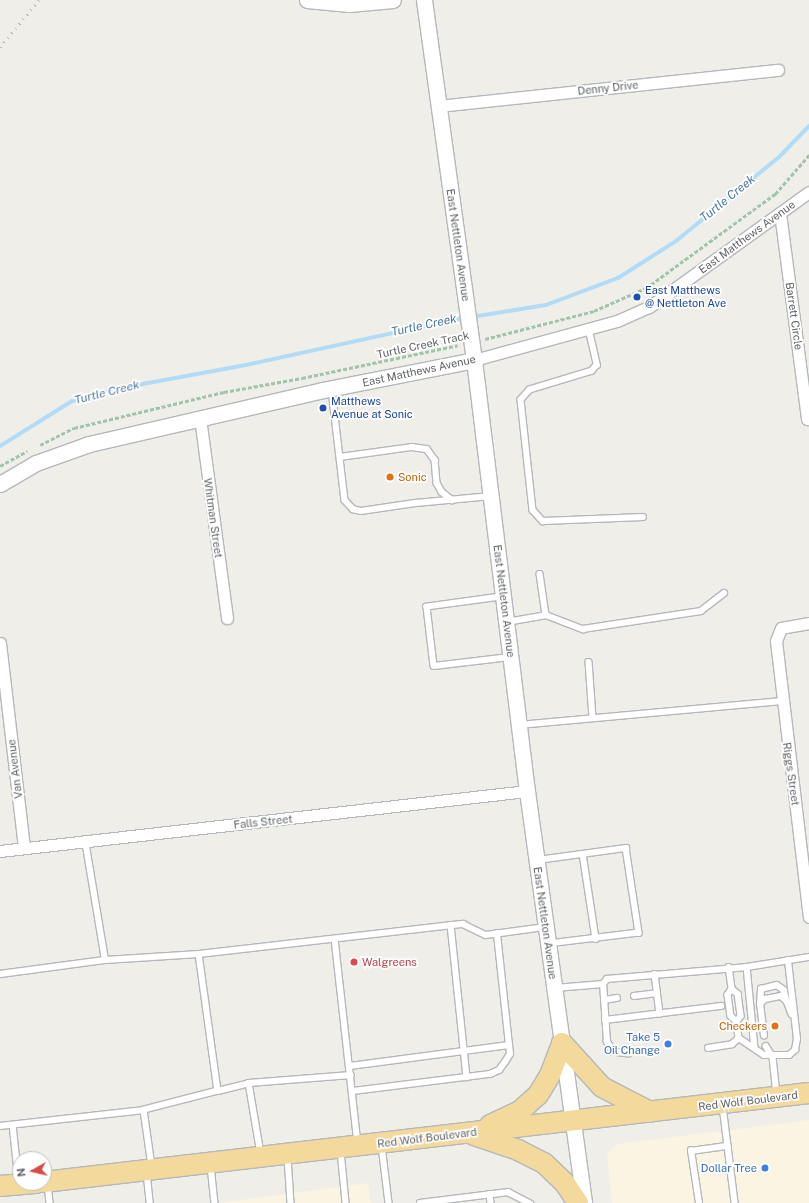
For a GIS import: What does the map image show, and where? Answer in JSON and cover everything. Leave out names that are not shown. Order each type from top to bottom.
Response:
[{"type":"highway","points":[[468,1134],[503,1121],[520,1111],[538,1095],[550,1075],[562,1043],[602,1088],[650,1112]]},
{"type":"highway","name":"Red Wolf Boulevard","points":[[52,1181],[809,1094]]},
{"type":"highway","points":[[468,1134],[518,1150],[544,1163],[564,1182],[578,1203]]},
{"type":"main road","points":[[307,0],[339,2],[392,0]]},
{"type":"main road","name":"East Nettleton Avenue","points":[[424,0],[474,360],[536,860],[584,1203]]},
{"type":"main road","name":"East Matthews Avenue","points":[[0,484],[36,463],[89,444],[332,388],[474,360]]},
{"type":"street","name":"Denny Drive","points":[[439,106],[778,70]]},
{"type":"street","name":"East Matthews Avenue","points":[[474,360],[617,321],[648,307],[809,192]]},
{"type":"street","name":"Barrett Circle","points":[[780,214],[807,419]]},
{"type":"street","name":"Whitman Street","points":[[200,418],[227,618]]},
{"type":"street","name":"Riggs Street","points":[[809,623],[785,626],[778,632],[776,640],[782,701],[804,829],[809,917]]},
{"type":"street","name":"Van Avenue","points":[[0,643],[24,848]]},
{"type":"street","name":"Falls Street","points":[[0,851],[85,840],[527,791]]},
{"type":"lane","points":[[589,329],[597,365],[592,371],[530,390],[521,400],[533,510],[543,521],[643,517]]},
{"type":"lane","points":[[332,388],[345,500],[353,509],[361,511],[491,496]]},
{"type":"lane","points":[[340,457],[412,447],[427,449],[435,460],[437,483],[442,492],[452,500]]},
{"type":"lane","points":[[540,574],[546,615]]},
{"type":"lane","points":[[507,622],[546,615],[583,629],[701,611],[724,592]]},
{"type":"lane","points":[[504,596],[427,607],[434,666],[511,657]]},
{"type":"lane","points":[[589,662],[593,718]]},
{"type":"lane","points":[[519,725],[782,701]]},
{"type":"lane","points":[[85,840],[105,960]]},
{"type":"lane","points":[[536,860],[626,848],[639,933],[548,944]]},
{"type":"lane","points":[[583,854],[596,938]]},
{"type":"lane","points":[[0,974],[105,960],[199,954],[451,925],[463,924],[486,935],[546,927]]},
{"type":"lane","points":[[451,925],[463,1051],[467,1077]]},
{"type":"lane","points":[[353,1091],[490,1074],[499,1070],[510,1054],[497,934]]},
{"type":"lane","points":[[334,938],[353,1091],[346,1203]]},
{"type":"lane","points":[[199,954],[218,1091]]},
{"type":"lane","points":[[630,1054],[617,1054],[609,1049],[605,1020],[603,984],[607,978],[729,967],[747,967],[809,957]]},
{"type":"lane","points":[[739,1038],[764,1055],[773,1057],[789,1055],[795,1050],[795,1020],[788,961]]},
{"type":"lane","points":[[729,967],[732,990],[728,995],[731,1016],[737,1022],[739,1038]]},
{"type":"lane","points":[[747,967],[755,1048]]},
{"type":"lane","points":[[655,974],[660,1014]]},
{"type":"lane","points":[[554,988],[603,984]]},
{"type":"lane","points":[[764,1036],[760,1004],[761,989],[777,985],[784,990],[795,1020]]},
{"type":"lane","points":[[732,990],[738,994],[741,1016],[737,1022]]},
{"type":"lane","points":[[634,996],[657,993]]},
{"type":"lane","points":[[760,1004],[765,999],[781,996],[787,1001]]},
{"type":"lane","points":[[604,1000],[617,998]]},
{"type":"lane","points":[[605,1020],[721,1006]]},
{"type":"lane","points":[[708,1048],[732,1044],[739,1038]]},
{"type":"lane","points":[[350,1066],[509,1045]]},
{"type":"lane","points":[[766,1046],[773,1057],[777,1097]]},
{"type":"lane","points":[[0,1126],[144,1110],[249,1083],[351,1075]]},
{"type":"lane","points":[[249,1083],[262,1158]]},
{"type":"lane","points":[[722,1104],[735,1203]]},
{"type":"lane","points":[[144,1110],[150,1170],[150,1203]]},
{"type":"lane","points":[[13,1125],[20,1151]]},
{"type":"lane","points":[[382,1144],[389,1203]]},
{"type":"lane","points":[[699,1203],[691,1151],[728,1146]]},
{"type":"lane","points":[[287,1155],[291,1203]]},
{"type":"lane","points":[[211,1164],[215,1203]]},
{"type":"lane","points":[[37,1191],[50,1203]]},
{"type":"lane","points":[[420,1203],[508,1192],[530,1203]]},
{"type":"lane","points":[[490,1194],[491,1203]]},
{"type":"path","name":"Turtle Creek Track","points":[[39,446],[74,428],[224,392],[310,377],[470,337],[594,311],[646,288],[775,194],[809,155]]},
{"type":"path","points":[[0,466],[32,448]]},
{"type":"shaded area","points":[[809,1120],[809,1203],[612,1203],[607,1156],[610,1150],[618,1144]]},
{"type":"shaded area","points":[[368,1183],[371,1203],[219,1203]]},
{"type":"waterway","name":"Turtle Creek","points":[[0,446],[72,401],[121,388],[246,365],[447,321],[546,305],[618,278],[676,241],[779,157],[809,126]]},
{"type":"railway","points":[[0,47],[39,0]]},
{"type":"place","name":"East Matthews @ Nettleton Ave","points":[[637,297]]},
{"type":"place","name":"Matthews Avenue at Sonic","points":[[323,408]]},
{"type":"place","name":"Sonic","points":[[390,477]]},
{"type":"place","name":"Walgreens","points":[[354,962]]},
{"type":"place","name":"Checkers","points":[[775,1026]]},
{"type":"place","name":"Take 5 Oil Change","points":[[668,1044]]},
{"type":"place","name":"Dollar Tree","points":[[765,1168]]}]
